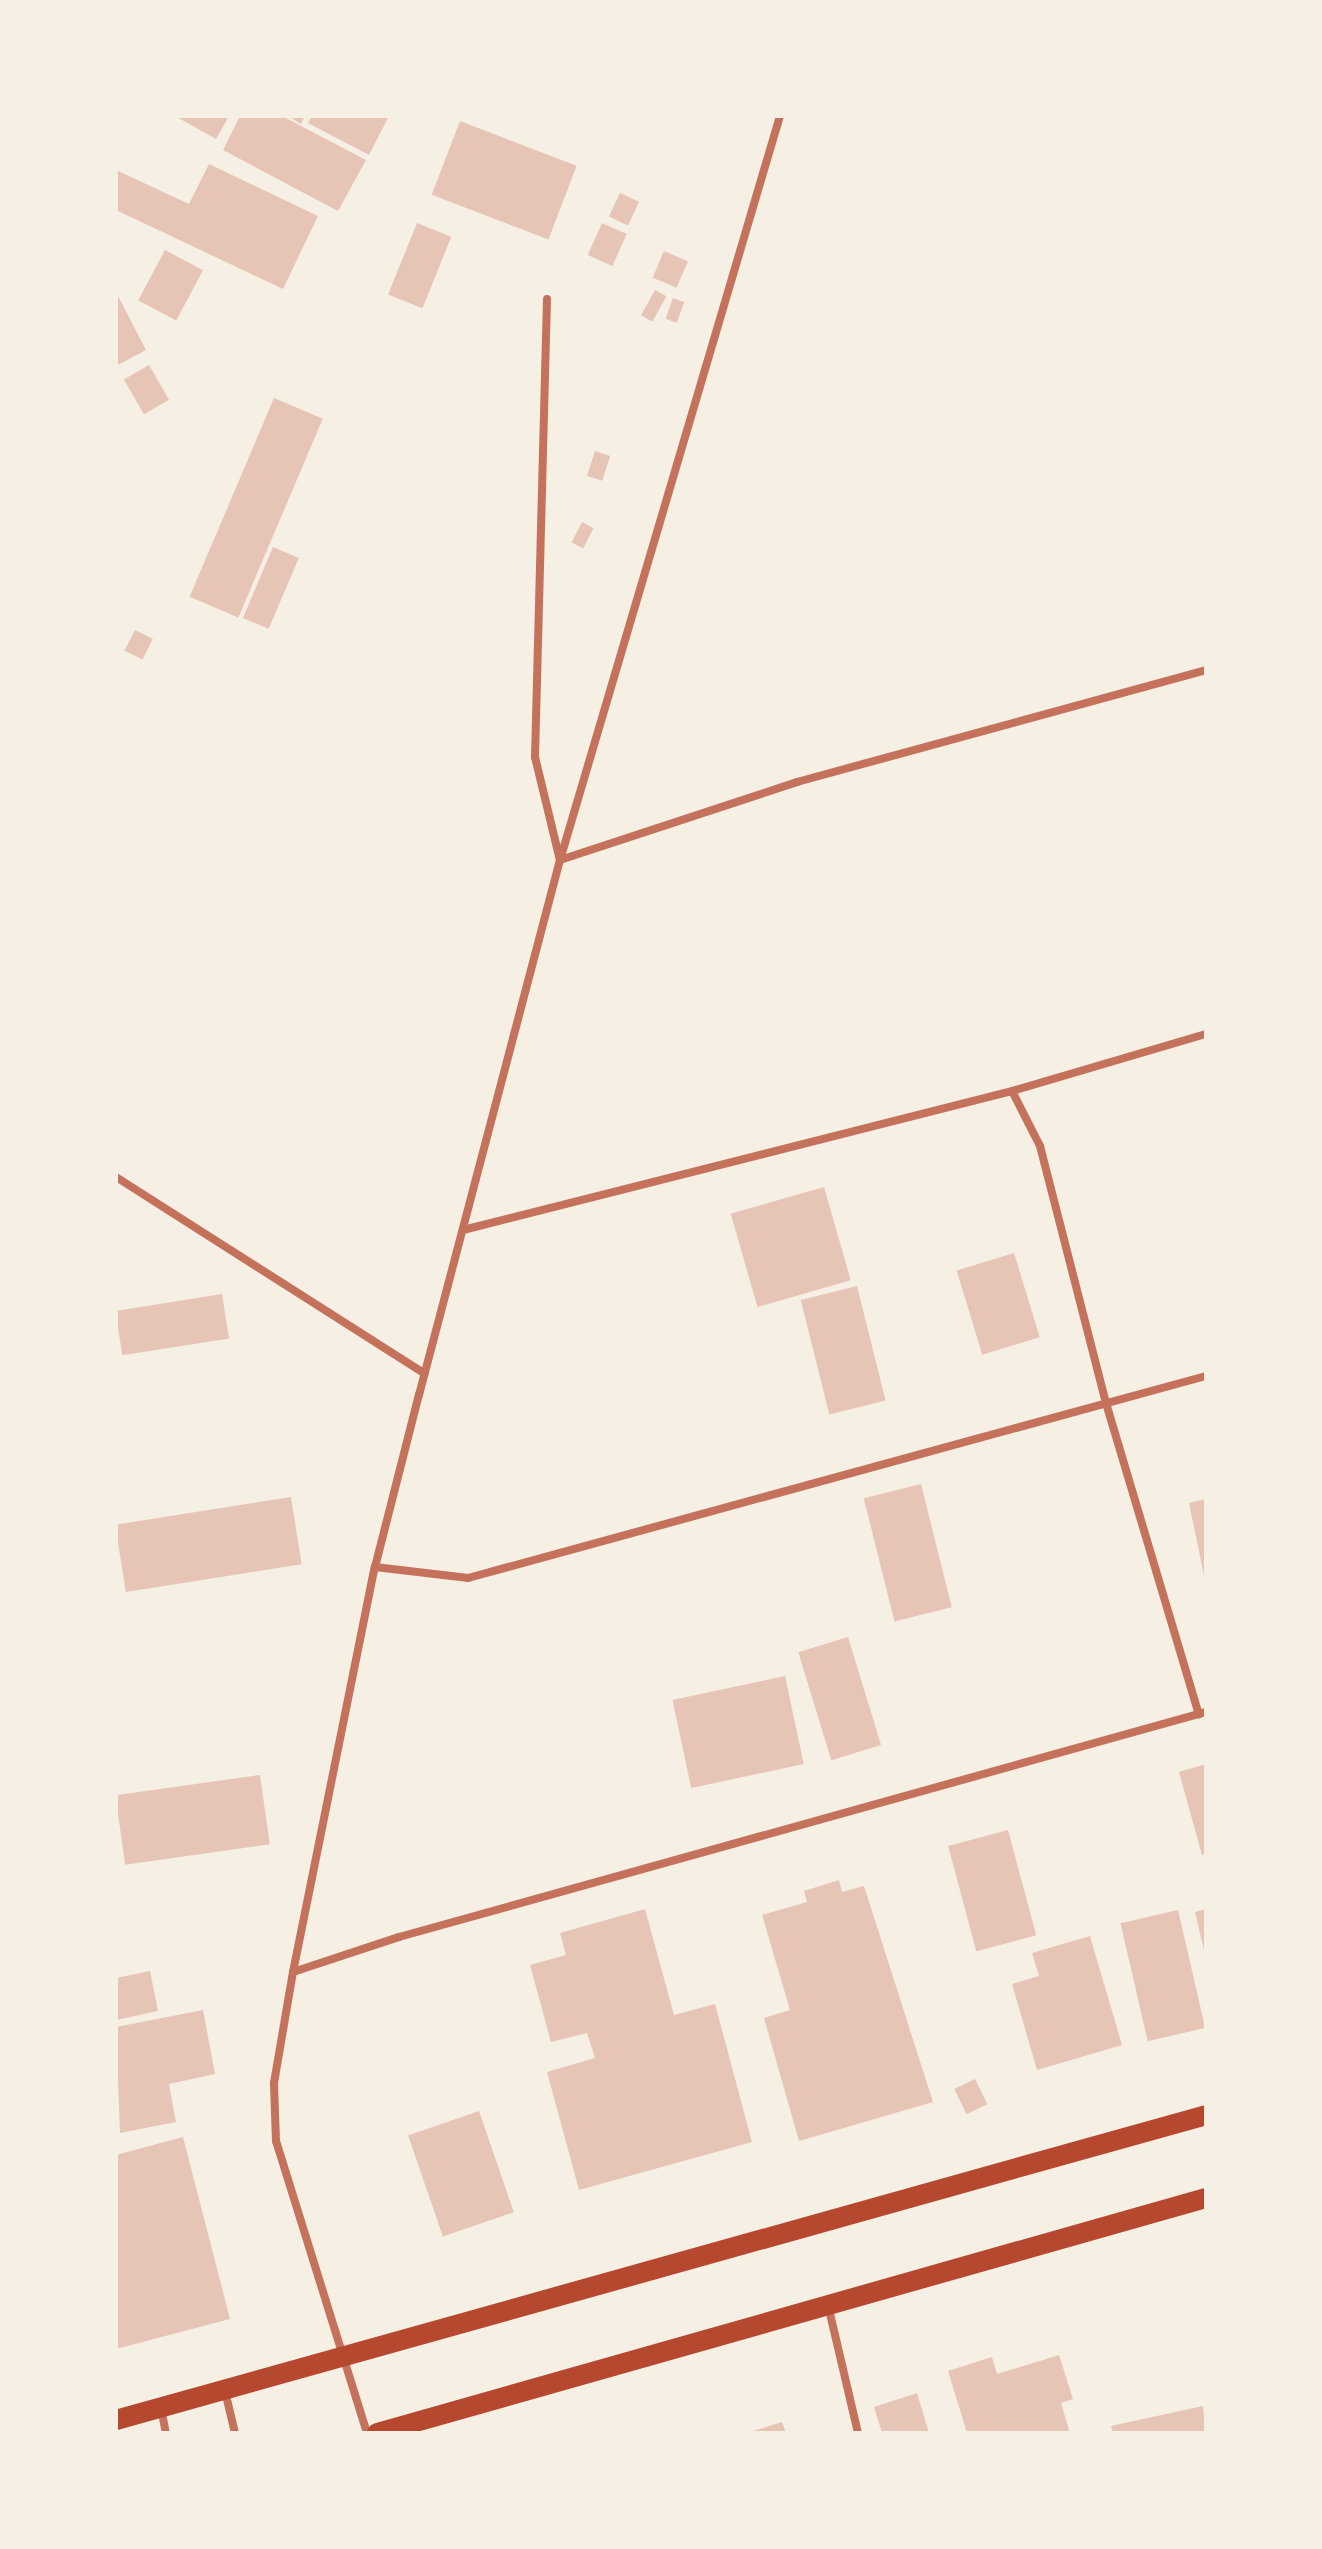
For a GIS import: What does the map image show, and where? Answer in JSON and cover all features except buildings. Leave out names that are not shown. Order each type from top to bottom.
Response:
[{"type":"main road","points":[[116,2420],[1206,2115]]},
{"type":"main road","points":[[377,2433],[1206,2198]]},
{"type":"street","points":[[367,2433],[276,2141],[274,2083],[293,1972],[375,1567],[425,1374],[560,860],[780,116]]},
{"type":"street","points":[[547,299],[535,757],[560,860]]},
{"type":"street","points":[[560,860],[797,782],[1206,670]]},
{"type":"street","points":[[463,1230],[1012,1091],[1206,1034]]},
{"type":"street","points":[[293,1972],[414,1932],[1202,1713],[1106,1403],[1040,1146],[1012,1091]]},
{"type":"street","points":[[116,1177],[425,1374]]},
{"type":"street","points":[[375,1567],[468,1578],[1206,1376]]},
{"type":"street","points":[[828,2305],[858,2433]]},
{"type":"street","points":[[225,2390],[235,2433]]},
{"type":"street","points":[[161,2408],[166,2433]]}]
